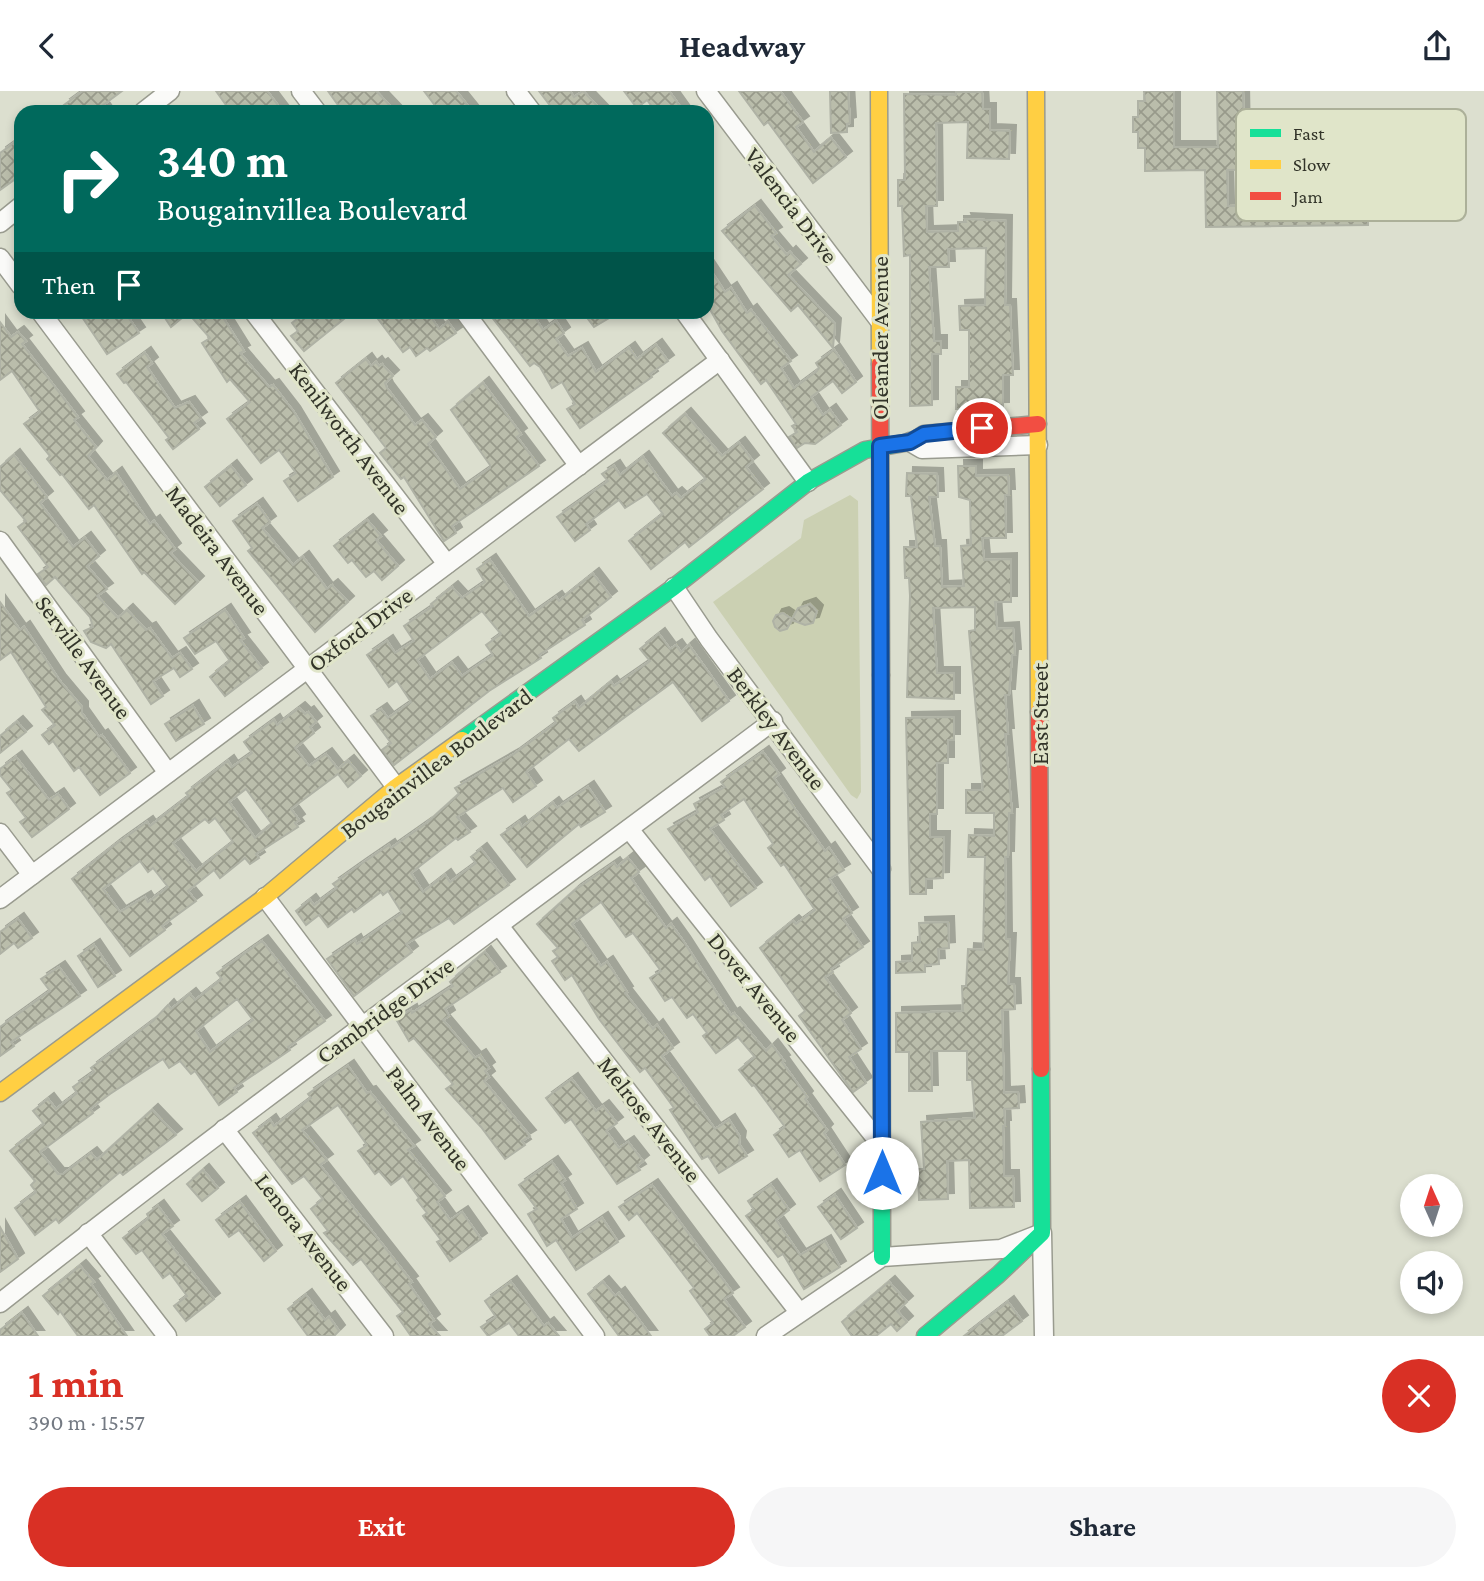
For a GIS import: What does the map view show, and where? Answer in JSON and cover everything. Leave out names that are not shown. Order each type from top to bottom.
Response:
[{"type":"street","points":[[152,105],[170,91]]},
{"type":"street","points":[[301,91],[312,105]]},
{"type":"street","points":[[516,91],[527,105]]},
{"type":"street","name":"Valencia Drive","points":[[706,91],[879,320]]},
{"type":"street","name":"Oleander Avenue","points":[[878,91],[882,1257]]},
{"type":"street","name":"East Street","points":[[1036,91],[1044,1336]]},
{"type":"street","points":[[0,223],[14,212]]},
{"type":"street","points":[[0,258],[14,277]]},
{"type":"street","name":"Madeira Avenue","points":[[46,319],[396,787]]},
{"type":"street","name":"Kenilworth Avenue","points":[[259,319],[447,564]]},
{"type":"street","points":[[470,319],[579,466]]},
{"type":"street","points":[[690,319],[808,482]]},
{"type":"street","name":"Oxford Drive","points":[[0,899],[720,360]]},
{"type":"street","points":[[1038,424],[924,434],[910,442],[922,449],[1038,445]]},
{"type":"street","name":"Bougainvillea Boulevard","points":[[0,1093],[265,897],[396,787],[674,587],[808,482],[842,461],[880,446],[910,442]]},
{"type":"street","name":"Serville Avenue","points":[[0,541],[169,773]]},
{"type":"street","name":"Berkley Avenue","points":[[674,587],[709,639],[773,721],[881,869]]},
{"type":"street","name":"Cambridge Drive","points":[[0,1303],[224,1129],[500,927],[773,721]]},
{"type":"street","name":"Dover Avenue","points":[[629,829],[882,1146]]},
{"type":"street","points":[[0,832],[32,875]]},
{"type":"street","name":"Palm Avenue","points":[[265,897],[360,1028],[595,1336]]},
{"type":"street","name":"Melrose Avenue","points":[[500,927],[799,1312]]},
{"type":"street","name":"Lenora Avenue","points":[[224,1129],[384,1336]]},
{"type":"street","points":[[88,1233],[167,1336]]},
{"type":"street","points":[[766,1336],[882,1257],[1001,1249],[1042,1233]]},
{"type":"street","points":[[925,1336],[1042,1233]]},
{"type":"green space","points":[[850,495],[858,501],[861,792],[857,799],[851,795],[713,602],[801,538],[804,520]]},
{"type":"building","points":[[83,91],[122,91],[103,105],[64,105]]},
{"type":"building","points":[[216,91],[267,91],[278,105],[226,105]]},
{"type":"building","points":[[328,91],[376,91],[389,105],[338,105]]},
{"type":"building","points":[[424,91],[456,91],[467,105],[435,105]]},
{"type":"building","points":[[539,91],[570,91],[574,97],[583,91],[596,105],[550,105]]},
{"type":"building","points":[[624,91],[669,91],[679,105],[651,105],[647,100],[641,105],[635,105]]},
{"type":"building","points":[[739,91],[780,91],[803,122],[796,127],[814,152],[831,138],[846,157],[813,183],[768,122],[764,125]]},
{"type":"building","points":[[830,91],[848,91],[850,123],[847,124],[847,132],[831,133]]},
{"type":"building","points":[[1144,91],[1174,91],[1174,147],[1218,147],[1217,91],[1243,91],[1243,109],[1236,109],[1236,170],[1227,170],[1228,206],[1236,206],[1236,221],[1368,221],[1368,225],[1206,227],[1205,170],[1145,171],[1145,148],[1138,148],[1138,132],[1133,132],[1133,117],[1138,117],[1138,101],[1145,101]]},
{"type":"building","points":[[956,92],[982,92],[983,109],[990,109],[990,130],[1010,131],[1009,159],[967,158],[968,122],[936,123],[937,206],[926,206],[927,232],[958,231],[958,222],[966,222],[965,219],[1006,221],[1005,305],[1010,305],[1013,375],[1003,375],[1003,408],[956,409],[956,387],[969,387],[969,330],[960,330],[959,306],[985,305],[986,248],[948,249],[949,267],[929,267],[934,341],[941,341],[941,354],[932,354],[932,405],[910,406],[910,255],[904,256],[902,206],[898,206],[898,180],[905,180],[904,94],[956,95]]},
{"type":"building","points":[[14,143],[14,180],[0,190],[0,153]]},
{"type":"building","points":[[755,206],[776,233],[771,236],[787,255],[790,252],[801,264],[788,275],[835,324],[833,348],[798,305],[791,311],[722,231]]},
{"type":"building","points":[[714,276],[725,292],[731,288],[747,313],[751,310],[791,361],[781,368],[794,388],[817,371],[819,368],[816,363],[834,350],[856,382],[842,393],[833,381],[811,397],[823,415],[830,410],[841,425],[815,444],[805,443],[797,448],[789,437],[797,432],[792,426],[796,424],[766,380],[761,384],[714,317]]},
{"type":"building","points":[[83,319],[129,319],[139,333],[107,354]]},
{"type":"building","points":[[166,319],[181,319],[171,327]]},
{"type":"building","points":[[193,319],[224,319],[244,351],[240,353],[269,387],[273,385],[294,412],[333,477],[298,501],[284,481],[296,473],[279,450],[261,463],[227,419],[250,402],[230,379],[227,382],[202,343],[210,338]]},
{"type":"building","points":[[297,319],[344,319],[304,351],[291,336],[298,331],[292,323]]},
{"type":"building","points":[[378,319],[432,319],[439,329],[448,322],[456,333],[430,351],[427,348],[416,356],[410,347],[403,352]]},
{"type":"building","points":[[493,319],[536,319],[543,330],[556,321],[564,333],[556,339],[568,356],[582,348],[596,372],[629,348],[637,359],[656,345],[668,361],[650,374],[652,377],[580,428],[567,409],[575,404],[562,382],[552,388],[540,367],[534,363],[530,366]]},
{"type":"building","points":[[588,319],[608,319],[594,327]]},
{"type":"building","points":[[0,322],[11,337],[18,332],[26,341],[22,344],[78,417],[74,420],[96,447],[88,456],[107,480],[116,473],[150,524],[154,521],[175,549],[170,553],[198,582],[175,604],[144,572],[142,574],[94,505],[89,509],[47,459],[50,456],[24,424],[40,412],[12,371],[0,380]]},
{"type":"building","points":[[145,353],[152,363],[147,367],[175,408],[189,402],[201,418],[194,423],[199,429],[173,449],[166,440],[169,438],[117,374]]},
{"type":"building","points":[[366,359],[371,366],[376,362],[379,366],[382,364],[393,376],[385,383],[387,388],[415,425],[422,420],[436,437],[428,444],[460,489],[490,468],[490,465],[451,410],[483,383],[521,434],[517,437],[539,466],[452,526],[456,533],[444,541],[404,477],[401,479],[380,453],[386,448],[336,383]]},
{"type":"building","points":[[685,414],[722,456],[739,443],[753,461],[746,467],[763,489],[689,547],[685,542],[651,569],[629,541],[663,514],[647,494],[625,508],[619,500],[586,524],[590,530],[575,541],[557,517],[608,481],[602,474],[614,466],[620,475],[643,457],[672,496],[676,493],[681,498],[706,479],[663,433]]},
{"type":"building","points":[[14,455],[47,497],[40,503],[73,547],[85,538],[99,556],[87,566],[107,589],[97,596],[118,618],[127,610],[146,630],[150,628],[172,658],[180,653],[192,669],[180,677],[174,668],[153,681],[163,696],[151,704],[111,644],[106,648],[91,642],[84,631],[93,627],[90,617],[55,577],[46,585],[38,574],[48,567],[18,527],[26,521],[0,490],[0,467]]},
{"type":"building","points":[[231,466],[246,485],[220,506],[205,487]]},
{"type":"building","points":[[958,466],[976,466],[976,476],[1008,475],[1009,495],[1005,495],[1006,538],[982,538],[984,560],[1011,559],[1011,602],[995,602],[997,629],[1013,628],[1015,655],[1012,655],[1009,695],[1005,695],[1008,734],[1005,734],[1012,813],[1009,813],[1008,857],[1005,857],[1006,939],[1010,939],[1008,984],[1014,984],[1015,1009],[1002,1010],[1004,1093],[1018,1092],[1019,1108],[1004,1109],[1003,1126],[1004,1176],[1013,1176],[1014,1207],[970,1208],[969,1160],[947,1161],[948,1199],[919,1200],[918,1169],[924,1169],[921,1122],[975,1118],[972,1080],[967,1080],[967,1051],[931,1051],[932,1091],[909,1091],[909,1052],[896,1052],[896,1013],[963,1011],[962,986],[966,986],[968,949],[983,950],[985,857],[968,857],[969,835],[994,836],[994,813],[966,813],[966,790],[983,790],[969,631],[975,630],[975,607],[933,608],[937,673],[954,673],[954,699],[907,697],[910,596],[909,578],[905,578],[904,547],[917,547],[911,496],[906,496],[907,473],[937,474],[938,497],[929,497],[935,546],[940,546],[942,587],[964,586],[961,546],[971,545],[970,500],[959,497]]},
{"type":"building","points":[[257,504],[270,522],[262,528],[293,565],[303,557],[327,589],[332,585],[348,602],[315,632],[248,551],[252,548],[233,521]]},
{"type":"building","points":[[367,520],[381,536],[376,540],[398,566],[382,580],[374,571],[366,577],[352,560],[348,563],[334,546]]},
{"type":"building","points":[[490,560],[529,616],[556,597],[559,601],[593,574],[611,597],[582,620],[585,625],[539,655],[541,658],[489,691],[394,765],[382,750],[391,743],[371,716],[381,709],[388,718],[411,702],[397,681],[389,687],[367,655],[387,641],[395,653],[414,641],[404,626],[433,606],[431,604],[452,587],[462,598],[485,582],[477,569]],"holes":[[[482,611],[501,634],[486,645],[493,655],[462,676],[452,663],[430,679],[417,660]]]},
{"type":"building","points":[[0,602],[20,630],[24,627],[60,681],[82,707],[82,713],[99,737],[102,735],[130,773],[100,795],[79,767],[74,771],[53,741],[49,744],[42,735],[55,725],[42,710],[46,707],[11,652],[0,660]]},
{"type":"building","points":[[810,604],[817,611],[813,623],[805,625],[792,620],[787,629],[780,631],[775,627],[773,621],[776,615],[783,613],[792,619],[798,608]]},
{"type":"building","points":[[225,610],[244,638],[240,640],[262,668],[225,696],[210,677],[230,661],[216,641],[195,654],[184,638]]},
{"type":"building","points":[[659,634],[670,649],[676,645],[681,652],[689,645],[729,701],[702,721],[673,682],[579,751],[569,739],[526,772],[536,786],[513,802],[503,788],[457,817],[470,832],[458,840],[456,838],[411,873],[423,892],[445,875],[450,882],[476,863],[471,857],[481,849],[509,885],[454,924],[449,918],[406,944],[412,952],[354,996],[327,959],[355,940],[357,944],[402,913],[388,891],[383,895],[381,892],[354,912],[352,909],[328,927],[319,915],[306,925],[296,911],[310,900],[314,905],[337,888],[333,884],[428,822],[459,794],[455,788],[514,754],[556,723],[553,718],[575,702],[579,708],[611,682],[614,686],[650,661],[640,649]]},
{"type":"building","points":[[193,706],[204,724],[176,741],[165,724]]},
{"type":"building","points":[[299,708],[305,714],[308,712],[316,722],[310,727],[314,733],[295,748],[309,766],[326,754],[338,769],[348,761],[361,776],[348,787],[338,774],[291,809],[299,820],[295,823],[298,827],[256,854],[259,858],[250,864],[245,858],[220,878],[214,870],[188,891],[196,901],[162,926],[165,930],[130,956],[72,879],[147,822],[150,826],[189,796],[186,793],[228,761],[232,767],[252,753],[244,742],[274,720],[277,725]],"holes":[[[246,789],[272,824],[255,838],[229,802]],[[215,818],[233,842],[196,871],[173,843],[205,819],[209,823]],[[140,861],[148,872],[153,868],[168,887],[148,902],[145,897],[120,912],[103,889]]]},
{"type":"building","points":[[954,717],[954,740],[948,740],[948,763],[937,763],[937,814],[930,814],[930,837],[944,837],[943,878],[926,879],[926,894],[910,894],[906,718]]},
{"type":"building","points":[[17,722],[26,732],[0,753],[0,736]]},
{"type":"building","points":[[763,752],[779,774],[774,778],[795,809],[825,851],[829,848],[844,870],[829,879],[852,913],[843,919],[863,947],[831,969],[833,972],[825,977],[851,1013],[842,1020],[861,1049],[849,1057],[866,1083],[853,1092],[799,1016],[805,1011],[760,948],[793,921],[796,924],[815,910],[784,864],[781,866],[768,848],[773,844],[744,799],[721,815],[724,820],[710,829],[756,888],[731,906],[710,876],[705,880],[668,829],[698,812],[694,804],[725,787],[721,782]]},
{"type":"building","points":[[16,757],[49,800],[58,794],[69,809],[32,837],[20,822],[26,818],[7,793],[12,790],[0,775],[0,769]]},
{"type":"building","points":[[588,787],[605,812],[581,827],[579,824],[527,867],[501,835],[519,822],[522,827],[553,803],[557,808]]},
{"type":"building","points":[[628,858],[639,872],[631,878],[666,928],[671,924],[731,1015],[734,1013],[766,1051],[772,1045],[784,1061],[782,1062],[807,1097],[805,1099],[827,1130],[824,1133],[845,1165],[820,1181],[800,1150],[789,1157],[774,1135],[785,1127],[754,1085],[752,1086],[739,1070],[755,1057],[738,1037],[716,1053],[703,1036],[707,1033],[693,1014],[687,1018],[672,997],[665,1001],[650,978],[661,971],[633,933],[626,937],[601,902],[572,924],[601,966],[607,962],[627,992],[625,993],[653,1029],[657,1025],[673,1048],[662,1056],[715,1129],[729,1120],[740,1137],[739,1144],[747,1156],[719,1173],[708,1156],[702,1159],[670,1110],[674,1108],[645,1068],[640,1072],[599,1019],[572,975],[565,980],[552,961],[558,957],[553,951],[558,948],[537,924],[575,890],[614,863],[617,867]]},
{"type":"building","points":[[18,919],[32,938],[18,948],[14,943],[0,954],[0,932]]},
{"type":"building","points":[[948,922],[949,948],[938,949],[939,964],[925,965],[925,972],[896,973],[896,962],[912,961],[912,943],[920,942],[919,923]]},
{"type":"building","points":[[262,941],[325,1021],[288,1047],[290,1050],[234,1088],[237,1092],[219,1105],[195,1071],[191,1074],[180,1061],[169,1068],[163,1059],[110,1094],[90,1109],[93,1113],[40,1152],[58,1174],[63,1174],[91,1153],[97,1160],[152,1110],[176,1135],[123,1175],[120,1172],[59,1223],[56,1219],[35,1235],[15,1208],[36,1192],[31,1185],[35,1181],[10,1151],[44,1124],[33,1111],[48,1099],[56,1109],[77,1093],[73,1087],[94,1072],[91,1068],[153,1021],[168,1005],[171,1009],[190,994],[195,1000],[222,979],[217,973]],"holes":[[[237,999],[253,1020],[210,1052],[196,1031]]]},
{"type":"building","points":[[94,945],[115,976],[98,987],[78,956]]},
{"type":"building","points":[[485,952],[500,972],[445,1009],[449,1016],[443,1020],[475,1058],[480,1055],[489,1068],[485,1071],[489,1077],[484,1081],[530,1136],[522,1141],[525,1145],[505,1159],[481,1127],[446,1089],[453,1084],[414,1038],[409,1041],[396,1019],[411,1010],[412,1013],[453,986],[450,982]]},
{"type":"building","points":[[59,967],[80,996],[11,1042],[14,1046],[0,1056],[0,1027],[50,991],[41,979]]},
{"type":"building","points":[[348,1066],[367,1093],[370,1092],[414,1146],[408,1150],[445,1196],[437,1202],[450,1220],[462,1212],[481,1239],[450,1261],[437,1242],[441,1240],[423,1216],[427,1213],[417,1200],[419,1198],[403,1176],[391,1185],[379,1171],[375,1174],[358,1151],[367,1145],[338,1105],[302,1130],[327,1160],[320,1165],[412,1282],[409,1284],[434,1320],[429,1324],[440,1336],[411,1336],[397,1316],[403,1312],[361,1259],[353,1265],[324,1233],[328,1231],[311,1209],[323,1199],[304,1176],[292,1184],[253,1133],[270,1120],[274,1126],[311,1098],[308,1094]]},
{"type":"building","points":[[572,1079],[596,1111],[603,1106],[617,1123],[606,1131],[619,1148],[628,1142],[643,1161],[637,1166],[640,1170],[617,1184],[571,1119],[565,1123],[546,1098]]},
{"type":"building","points":[[552,1162],[565,1180],[561,1183],[577,1209],[561,1219],[572,1238],[602,1218],[618,1242],[576,1270],[556,1240],[547,1246],[528,1214],[537,1209],[519,1185]]},
{"type":"building","points":[[203,1170],[218,1188],[202,1201],[187,1184]]},
{"type":"building","points":[[652,1185],[733,1293],[724,1299],[745,1327],[733,1336],[710,1336],[705,1329],[713,1323],[690,1291],[694,1288],[637,1213],[629,1220],[619,1207]]},
{"type":"building","points":[[771,1185],[789,1210],[776,1220],[800,1255],[825,1241],[840,1267],[804,1289],[783,1254],[778,1257],[746,1216],[754,1210],[748,1201]]},
{"type":"building","points":[[835,1195],[857,1228],[841,1239],[818,1207]]},
{"type":"building","points":[[240,1202],[276,1251],[264,1261],[239,1230],[229,1237],[216,1220]]},
{"type":"building","points":[[158,1206],[173,1226],[162,1234],[214,1299],[186,1321],[174,1306],[187,1296],[170,1273],[163,1278],[142,1250],[136,1254],[123,1238],[149,1218],[147,1214]]},
{"type":"building","points":[[0,1227],[18,1259],[0,1272]]},
{"type":"building","points":[[80,1266],[94,1282],[91,1284],[127,1336],[78,1336],[60,1311],[58,1314],[43,1296]]},
{"type":"building","points":[[511,1282],[544,1326],[548,1323],[559,1336],[519,1336],[509,1323],[488,1336],[481,1327],[496,1317],[485,1301]]},
{"type":"building","points":[[603,1282],[615,1296],[619,1293],[651,1336],[619,1336],[588,1294]]},
{"type":"building","points":[[889,1282],[907,1302],[897,1311],[907,1322],[897,1331],[891,1324],[876,1336],[852,1336],[842,1322]]},
{"type":"building","points":[[306,1295],[325,1320],[329,1317],[339,1331],[334,1336],[308,1336],[288,1309]]},
{"type":"building","points":[[1008,1302],[1022,1321],[1002,1336],[964,1336]]},
{"type":"building","points":[[22,1313],[38,1336],[0,1336],[0,1330]]},
{"type":"traffic: fast","points":[[462,740],[674,587],[808,482],[865,450],[910,442],[918,438]]},
{"type":"traffic: fast","points":[[881,675],[882,1257]]},
{"type":"traffic: fast","points":[[925,1336],[998,1275],[1042,1233],[1041,1069]]},
{"type":"traffic: slow","points":[[879,91],[880,364]]},
{"type":"traffic: slow","points":[[1036,91],[1039,712]]},
{"type":"traffic: slow","points":[[0,1093],[265,897],[396,787],[462,740]]},
{"type":"traffic: jam","points":[[880,364],[881,675]]},
{"type":"traffic: jam","points":[[918,438],[924,434],[1038,424]]},
{"type":"traffic: jam","points":[[1039,712],[1041,1069]]},
{"type":"route","points":[[882,1173],[880,446],[910,442],[924,434],[982,428]]}]
